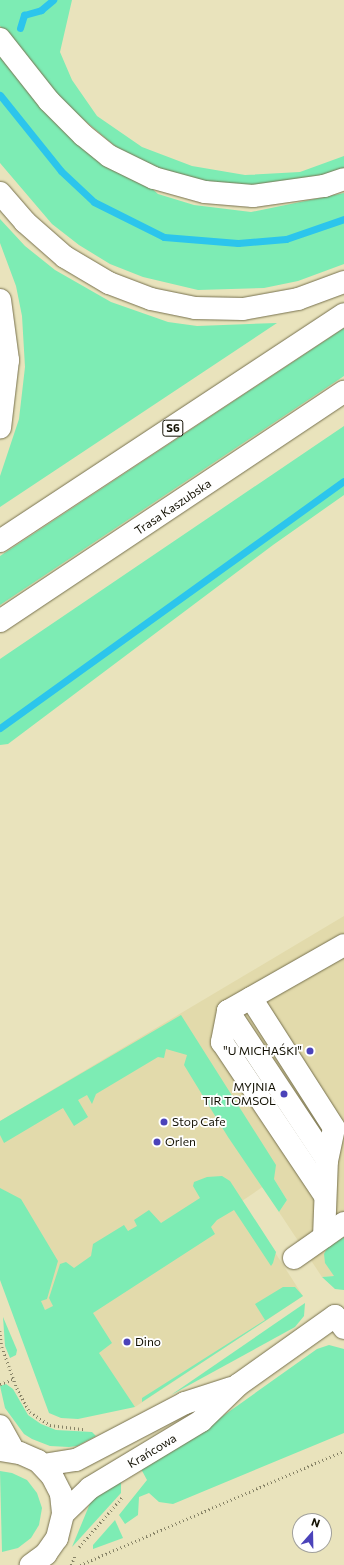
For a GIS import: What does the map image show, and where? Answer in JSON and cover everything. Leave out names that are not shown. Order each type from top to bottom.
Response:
[{"type":"main road","points":[[0,39],[49,101],[83,135],[109,156],[154,178],[180,187],[253,196],[324,186],[344,179]]},
{"type":"main road","points":[[0,193],[25,222],[65,257],[109,283],[151,299],[195,308],[243,309],[298,299],[344,282]]},
{"type":"main road","points":[[0,300],[8,360],[0,428]]},
{"type":"main road","name":"S6","points":[[0,541],[344,314]]},
{"type":"main road","name":"Trasa Kaszubska","points":[[0,621],[344,392]]},
{"type":"main road","points":[[228,1010],[344,944]]},
{"type":"main road","points":[[251,998],[334,1128],[327,1160],[324,1237]]},
{"type":"main road","points":[[228,1010],[327,1160]]},
{"type":"main road","points":[[228,1010],[222,1042],[325,1196]]},
{"type":"main road","points":[[294,1258],[344,1223]]},
{"type":"main road","name":"Krańcowa","points":[[63,1514],[90,1488],[201,1420],[238,1385],[335,1316],[344,1328]]},
{"type":"main road","name":"Krańcowa","points":[[43,1465],[76,1460],[185,1403],[238,1385]]},
{"type":"main road","points":[[0,1426],[7,1450],[43,1465],[59,1487],[63,1514],[57,1538],[42,1561]]},
{"type":"path","points":[[0,1331],[2,1347],[26,1407],[36,1417],[57,1427],[93,1429]]},
{"type":"path","points":[[0,1384],[14,1378]]},
{"type":"path","points":[[80,1565],[344,1451]]},
{"type":"path","points":[[71,1565],[78,1548],[126,1490]]},
{"type":"shaded area","points":[[344,916],[344,1269],[334,1276],[322,1277],[279,1212],[287,1200],[274,1179],[242,1201],[303,1296],[135,1407],[78,1382],[0,1212],[0,1121]]},
{"type":"green space","points":[[0,0],[72,0],[60,52],[72,80],[97,116],[142,147],[192,166],[245,175],[300,172],[344,156],[344,171],[254,187],[210,183],[165,171],[122,152],[65,104],[24,56],[0,26]]},
{"type":"green space","points":[[0,52],[158,194],[194,205],[251,212],[344,193],[344,264],[298,281],[264,288],[198,290],[143,277],[110,264],[79,245],[52,224],[0,163]]},
{"type":"green space","points":[[0,219],[25,246],[55,270],[111,302],[168,322],[197,326],[277,323],[0,507],[0,476],[19,419],[25,367],[22,316],[16,286],[0,243]]},
{"type":"green space","points":[[344,328],[344,376],[0,605],[0,556]]},
{"type":"green space","points":[[344,426],[344,495],[273,545],[8,744],[0,745],[0,659]]},
{"type":"green space","points":[[181,1015],[276,1165],[274,1179],[287,1200],[279,1212],[228,1137],[184,1065],[187,1055],[166,1049],[164,1058],[158,1057],[96,1094],[92,1104],[87,1095],[78,1100],[88,1117],[74,1126],[63,1108],[4,1143],[0,1135],[0,1121]]},
{"type":"green space","points":[[222,1176],[230,1181],[276,1252],[271,1266],[234,1210],[217,1220],[211,1227],[215,1234],[93,1313],[112,1343],[99,1353],[135,1407],[78,1419],[61,1418],[49,1413],[0,1280],[0,1188],[21,1199],[58,1261],[47,1299],[41,1301],[45,1310],[53,1306],[49,1298],[60,1264],[66,1262],[74,1268],[91,1256],[93,1244],[124,1225],[128,1231],[137,1226],[134,1220],[149,1210],[161,1223],[200,1198],[193,1186],[194,1182],[207,1177]]},
{"type":"green space","points":[[344,1237],[344,1290],[335,1289],[322,1277],[334,1276],[325,1263],[324,1254],[327,1248]]},
{"type":"green space","points":[[283,1287],[295,1287],[303,1296],[142,1402],[142,1398],[265,1320],[255,1304]]},
{"type":"green space","points":[[305,1303],[304,1316],[295,1327],[171,1395]]},
{"type":"green space","points":[[3,1317],[17,1350],[16,1355],[10,1358],[5,1346]]},
{"type":"green space","points":[[329,1345],[344,1349],[344,1433],[173,1504],[159,1502],[149,1493],[139,1497],[138,1515],[125,1524],[119,1515],[147,1480],[140,1467],[199,1433],[317,1349]]},
{"type":"green space","points":[[6,1384],[13,1389],[28,1415],[41,1424],[56,1430],[92,1432],[96,1436],[77,1446],[69,1447],[50,1446],[32,1439],[24,1434],[5,1408],[0,1386]]},
{"type":"green space","points":[[0,1471],[12,1473],[27,1480],[37,1493],[42,1508],[39,1525],[31,1538],[18,1548],[2,1552]]},
{"type":"green space","points":[[121,1478],[121,1493],[72,1547],[91,1501]]},
{"type":"green space","points":[[115,1520],[123,1538],[93,1549],[93,1545]]},
{"type":"waterway","points":[[20,28],[24,15],[41,10],[53,0]]},
{"type":"waterway","points":[[0,95],[61,171],[94,202],[164,237],[238,243],[286,239],[344,219]]},
{"type":"waterway","points":[[0,728],[344,481]]},
{"type":"place","name":"\"U MICHAŚKI\"","points":[[310,1051]]},
{"type":"place","name":"MYJNIA TIR TOMSOL","points":[[284,1094]]},
{"type":"place","name":"Stop Cafe","points":[[164,1122]]},
{"type":"place","name":"Orlen","points":[[157,1142]]},
{"type":"place","name":"Dino","points":[[127,1342]]}]
